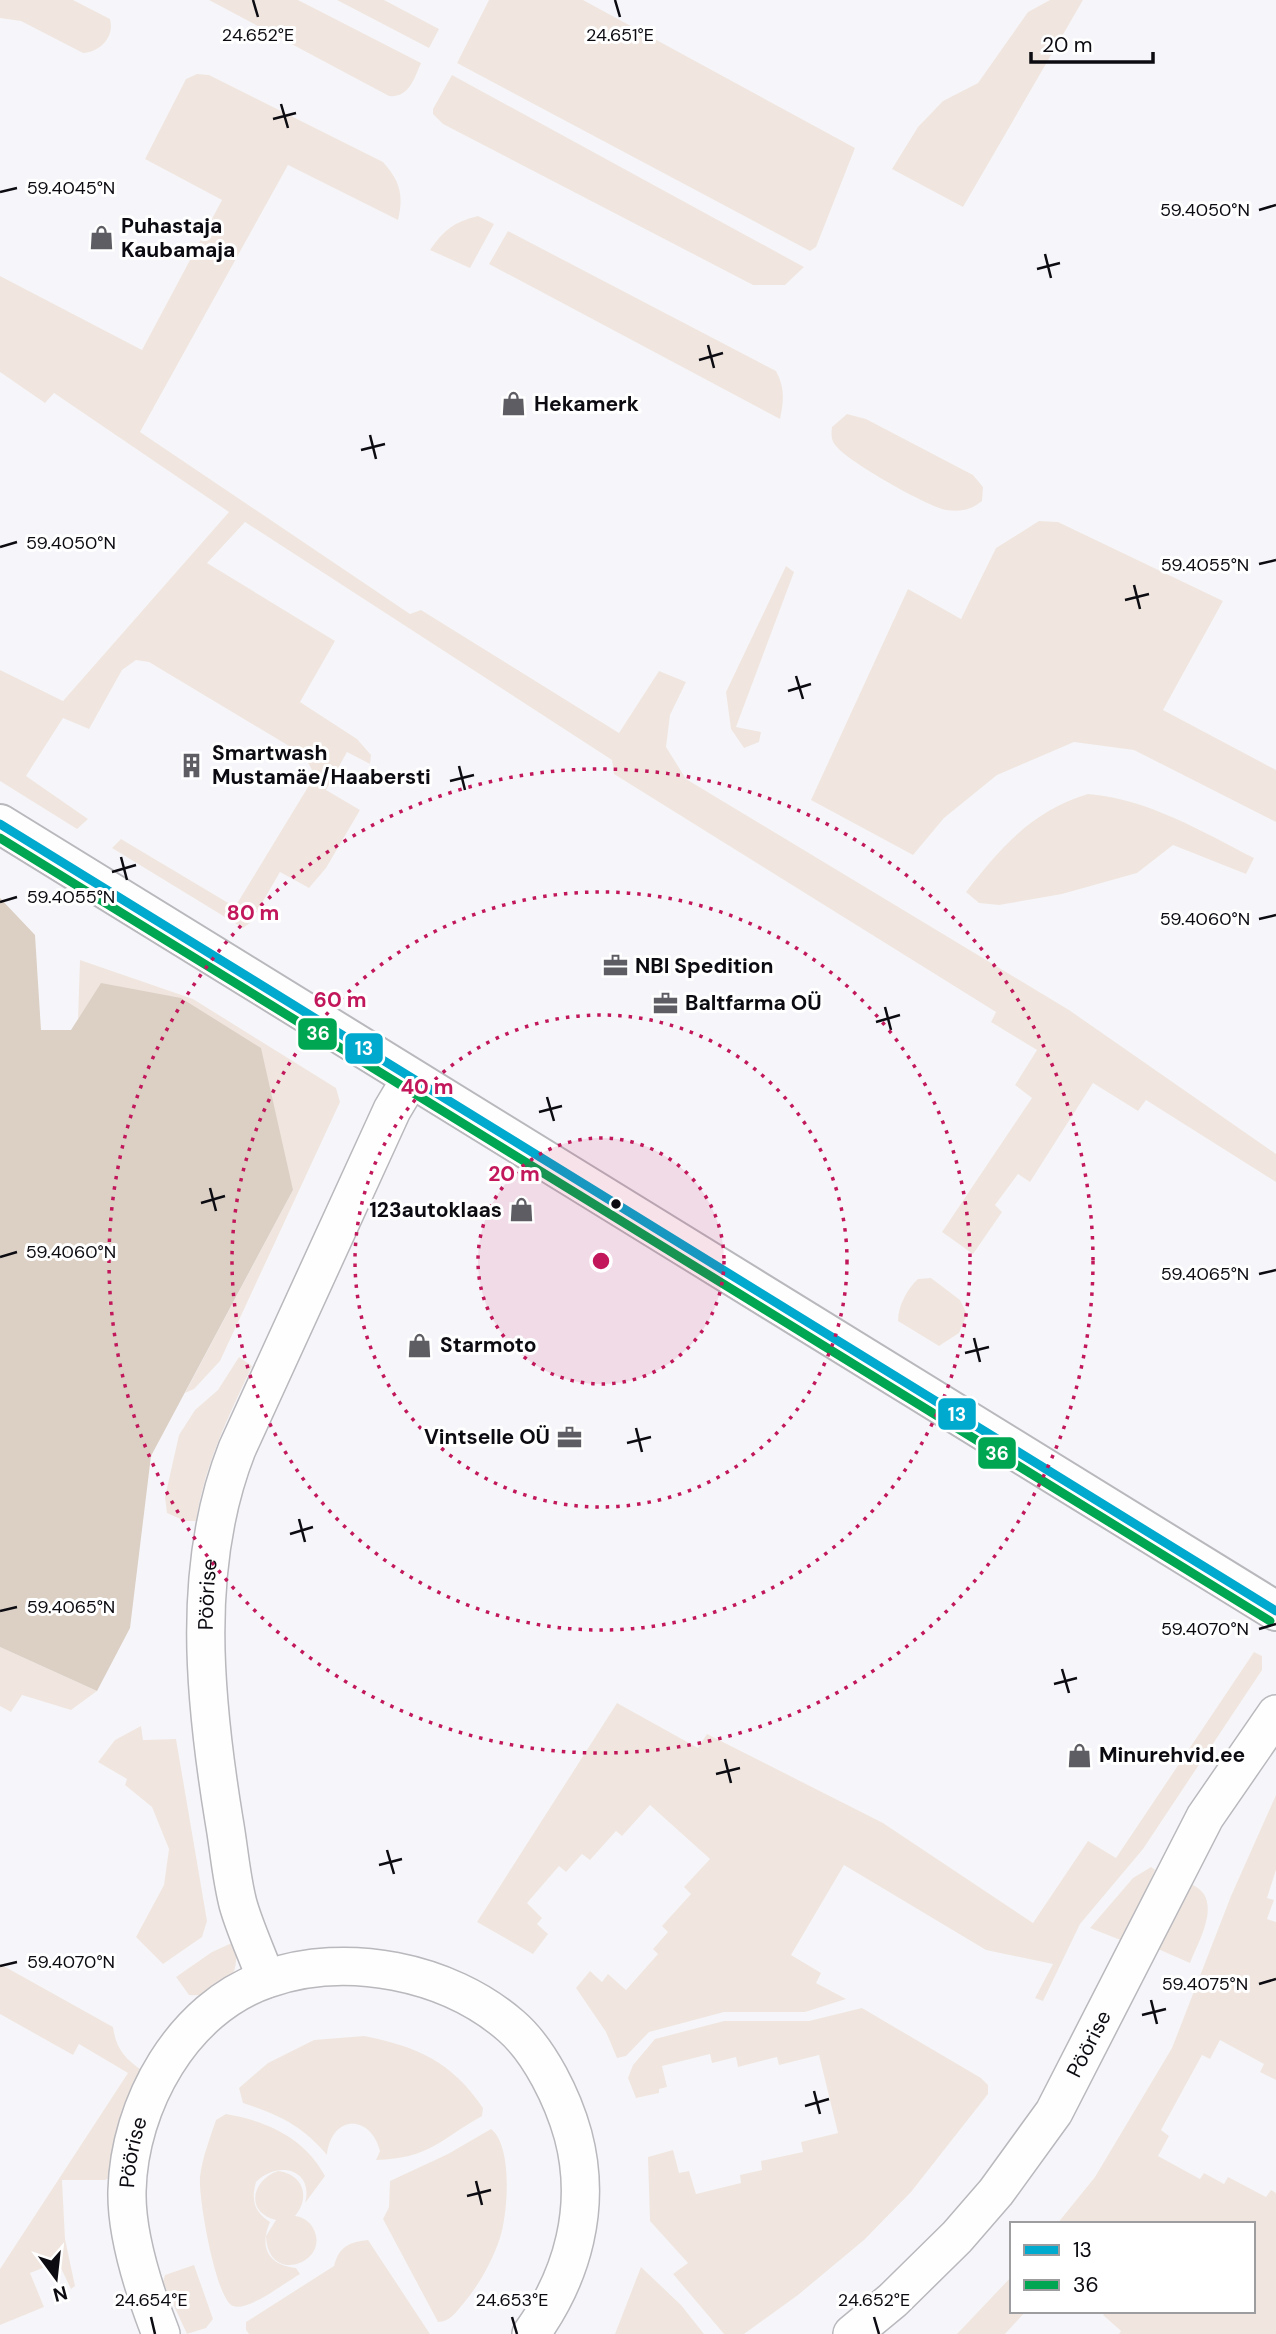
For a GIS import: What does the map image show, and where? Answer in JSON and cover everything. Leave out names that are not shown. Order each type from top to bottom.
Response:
[{"type":"main road","points":[[0,824],[1276,1611]]},
{"type":"street","name":"Pöörise","points":[[266,1979],[238,1904],[217,1778],[206,1649],[206,1610],[213,1532],[237,1448],[391,1110],[411,1078]]},
{"type":"street","name":"Pöörise","points":[[852,2334],[893,2300],[957,2237],[996,2192],[1054,2112],[1205,1816],[1276,1714]]},
{"type":"street","name":"Pöörise","points":[[160,2334],[136,2257],[127,2192],[134,2131],[158,2077],[191,2030],[229,1998],[266,1979],[303,1970],[345,1967],[390,1970],[438,1983],[470,1998],[512,2026],[540,2063],[567,2115],[580,2163],[580,2207],[573,2253],[556,2296],[531,2334]]},
{"type":"shaded area","points":[[0,0],[73,0],[110,19],[110,32],[100,47],[83,53],[21,21],[0,18]]},
{"type":"shaded area","points":[[209,0],[298,0],[421,63],[406,91],[389,96]]},
{"type":"shaded area","points":[[337,0],[384,0],[439,29],[429,48]]},
{"type":"shaded area","points":[[489,0],[583,0],[855,148],[816,247],[810,251],[457,63]]},
{"type":"shaded area","points":[[1050,0],[1083,0],[963,207],[892,169],[918,127],[943,101],[978,83],[1028,12]]},
{"type":"shaded area","points":[[197,74],[209,75],[383,162],[397,182],[400,211],[398,220],[288,165],[140,432],[410,614],[421,610],[619,733],[659,671],[686,682],[670,715],[666,747],[686,779],[1069,1010],[1276,1154],[1276,1182],[1146,1100],[1138,1111],[1093,1083],[1030,1182],[1018,1174],[995,1205],[1002,1212],[973,1254],[942,1232],[1032,1098],[1015,1085],[1037,1050],[991,1022],[996,1012],[614,774],[612,760],[245,522],[207,563],[335,641],[300,702],[357,739],[371,755],[370,764],[347,752],[326,790],[360,810],[326,868],[309,888],[280,872],[251,922],[243,928],[112,848],[121,839],[235,907],[308,787],[312,770],[304,755],[149,662],[136,660],[122,670],[89,729],[63,718],[26,776],[88,819],[77,829],[0,781],[0,670],[63,701],[229,512],[54,393],[45,403],[0,372],[0,276],[142,350],[222,200],[145,159],[186,79]]},
{"type":"shaded area","points":[[452,75],[804,267],[785,285],[753,285],[443,124],[433,114],[433,109]]},
{"type":"shaded area","points":[[478,216],[494,224],[470,268],[430,250],[450,228]]},
{"type":"shaded area","points":[[508,231],[776,371],[783,394],[780,419],[489,264]]},
{"type":"shaded area","points":[[847,414],[866,419],[973,475],[983,487],[982,501],[965,510],[946,510],[907,493],[872,473],[835,445],[832,427]]},
{"type":"shaded area","points":[[1039,521],[1058,522],[1223,601],[1163,710],[1276,770],[1276,822],[1134,750],[1074,742],[997,775],[944,818],[913,855],[811,800],[908,589],[961,619],[996,548]]},
{"type":"shaded area","points":[[786,566],[794,572],[736,727],[761,732],[759,742],[744,748],[731,729],[726,692]]},
{"type":"shaded area","points":[[1088,794],[1153,809],[1254,858],[1246,874],[1173,845],[1137,873],[1062,894],[999,905],[979,903],[966,892],[1019,832],[1051,810]]},
{"type":"shaded area","points":[[0,898],[35,935],[41,1030],[71,1030],[101,983],[181,998],[261,1048],[293,1190],[151,1456],[130,1628],[97,1691],[0,1647]]},
{"type":"shaded area","points":[[80,960],[193,999],[336,1088],[340,1102],[220,1361],[194,1389],[185,1393],[293,1190],[102,983],[78,1019]]},
{"type":"shaded area","points":[[931,1278],[960,1300],[967,1314],[959,1333],[939,1346],[898,1321],[901,1304],[910,1288],[918,1279]]},
{"type":"shaded area","points":[[239,1357],[252,1366],[226,1423],[205,1479],[196,1521],[185,1521],[167,1513],[165,1497],[179,1435],[195,1410],[218,1390]]},
{"type":"shaded area","points":[[0,1647],[97,1691],[71,1710],[22,1695],[11,1712],[0,1706]]},
{"type":"shaded area","points":[[1254,1652],[1262,1656],[1262,1670],[1143,1849],[1080,1924],[1043,2001],[1035,1998],[1053,1964],[986,1950],[844,1865],[791,1955],[821,1973],[816,1983],[846,1999],[805,2012],[724,2012],[649,2032],[626,2056],[617,2058],[606,2032],[576,1988],[590,1971],[602,1982],[608,1974],[626,1990],[658,1954],[653,1949],[668,1932],[662,1926],[691,1894],[684,1887],[710,1859],[650,1805],[622,1836],[616,1831],[590,1860],[582,1854],[566,1872],[559,1866],[527,1903],[542,1918],[537,1924],[548,1934],[533,1954],[477,1922],[617,1703],[698,1748],[707,1734],[883,1823],[1033,1923],[1088,1841],[1116,1858]]},
{"type":"shaded area","points":[[141,1726],[143,1740],[176,1739],[207,1921],[202,1937],[163,1964],[136,1937],[164,1885],[169,1849],[152,1807],[125,1785],[127,1779],[98,1762],[115,1740]]},
{"type":"shaded area","points":[[1276,1795],[1276,1870],[1267,1898],[1274,1900],[1267,1919],[1276,1922],[1276,2080],[1260,2072],[1264,2064],[1220,2040],[1210,2059],[1202,2055],[1161,2130],[1169,2136],[1158,2156],[1200,2179],[1204,2173],[1224,2184],[1228,2177],[1266,2197],[1271,2190],[1276,2193],[1276,2334],[1119,2334],[1121,2331],[1103,2315],[1105,2313],[1255,2313],[1255,2222],[1059,2222],[1095,2177],[1172,2048],[1231,1896]]},
{"type":"shaded area","points":[[1151,1867],[1155,1870],[1123,1941],[1090,1928],[1133,1878]]},
{"type":"shaded area","points":[[1191,1884],[1201,1890],[1208,1909],[1203,1931],[1190,1963],[1158,1949]]},
{"type":"shaded area","points":[[234,1942],[236,1965],[228,1982],[212,1993],[189,1995],[176,1977],[212,1952]]},
{"type":"shaded area","points":[[0,1964],[113,2027],[122,2053],[143,2071],[111,2177],[105,2180],[62,2180],[65,2239],[75,2286],[71,2289],[58,2262],[30,2273],[44,2307],[0,2325],[0,2269],[128,2073],[79,2044],[73,2055],[0,2014]]},
{"type":"shaded area","points":[[862,2008],[981,2078],[988,2085],[988,2094],[911,2192],[864,2240],[798,2295],[744,2334],[724,2334],[673,2274],[688,2263],[650,2221],[648,2157],[673,2150],[679,2173],[689,2171],[696,2194],[741,2183],[740,2175],[762,2170],[761,2161],[803,2152],[801,2142],[838,2133],[819,2055],[779,2065],[777,2057],[738,2067],[736,2057],[712,2063],[710,2054],[662,2066],[667,2087],[659,2089],[659,2093],[636,2098],[628,2078],[633,2065],[655,2039],[724,2021],[809,2021]]},
{"type":"shaded area","points":[[364,2036],[417,2051],[446,2067],[483,2108],[482,2116],[422,2152],[395,2159],[376,2160],[380,2151],[375,2139],[360,2125],[343,2126],[336,2132],[327,2155],[290,2123],[243,2103],[239,2088],[268,2063],[314,2040]]},
{"type":"shaded area","points":[[226,2114],[256,2121],[283,2133],[307,2151],[325,2176],[305,2203],[305,2183],[293,2172],[275,2171],[256,2182],[255,2205],[260,2214],[270,2222],[265,2239],[268,2253],[279,2263],[296,2268],[300,2274],[257,2301],[240,2307],[233,2306],[227,2300],[220,2286],[209,2247],[200,2188],[206,2148],[216,2120]]},
{"type":"shaded area","points":[[491,2129],[498,2138],[506,2164],[505,2213],[500,2238],[489,2264],[469,2297],[452,2316],[438,2322],[383,2219],[389,2207],[390,2181],[448,2154]]},
{"type":"shaded area","points":[[278,2171],[287,2173],[299,2182],[303,2201],[295,2216],[310,2223],[317,2240],[314,2251],[307,2259],[297,2264],[287,2265],[277,2261],[269,2252],[266,2236],[276,2220],[259,2211],[256,2204],[255,2196],[262,2181]]},
{"type":"shaded area","points":[[368,2240],[430,2334],[249,2334],[246,2322],[334,2266],[346,2246]]},
{"type":"shaded area","points":[[194,2265],[213,2319],[206,2328],[187,2334],[163,2282],[165,2275]]},
{"type":"shaded area","points":[[641,2267],[681,2305],[704,2334],[615,2334]]},
{"type":"shaded area","points":[[1010,2278],[1010,2313],[1024,2313],[1005,2334],[957,2334]]},
{"type":"transit line","name":"13","points":[[0,824],[1276,1611]]},
{"type":"transit line","name":"36","points":[[0,838],[1270,1621]]},
{"type":"place","name":"Puhastaja Kaubamaja","points":[[101,238]]},
{"type":"place","name":"Hekamerk","points":[[514,404]]},
{"type":"place","name":"Smartwash Mustamäe/Haabersti","points":[[192,765]]},
{"type":"place","name":"NBI Spedition","points":[[615,966]]},
{"type":"place","name":"Baltfarma OÜ","points":[[665,1003]]},
{"type":"place","name":"123autoklaas","points":[[522,1210]]},
{"type":"place","name":"Starmoto","points":[[420,1345]]},
{"type":"place","name":"Vintselle OÜ","points":[[570,1437]]},
{"type":"place","name":"Minurehvid.ee","points":[[1079,1755]]}]
